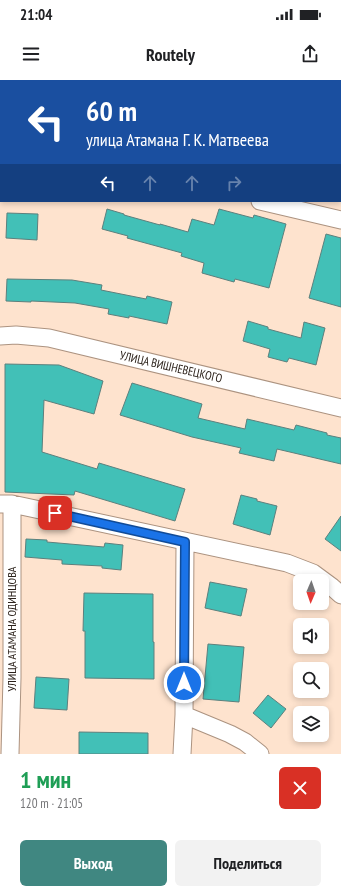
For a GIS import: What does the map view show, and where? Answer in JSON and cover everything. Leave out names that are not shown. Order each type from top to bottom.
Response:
[{"type":"street","points":[[264,202],[341,220]]},
{"type":"street","name":"УЛИЦА ВИШНЕВЕЦКОГО","points":[[0,336],[16,335],[49,338],[341,408]]},
{"type":"street","points":[[6,504],[288,563],[313,573],[341,595]]},
{"type":"street","name":"УЛИЦА АТАМАНА ОДИНЦОВА","points":[[6,504],[12,678],[10,754]]},
{"type":"street","points":[[182,754],[184,715],[185,542]]},
{"type":"street","points":[[184,715],[230,734],[245,742],[260,754]]},
{"type":"building","points":[[107,209],[188,232],[192,219],[214,225],[219,209],[253,218],[254,215],[286,224],[269,288],[235,279],[234,282],[202,273],[204,263],[181,256],[182,253],[127,238],[128,236],[102,229]]},
{"type":"building","points":[[7,213],[38,214],[37,240],[6,238]]},
{"type":"building","points":[[326,234],[341,238],[341,307],[309,298]]},
{"type":"building","points":[[7,279],[72,280],[102,285],[101,290],[146,299],[147,296],[172,302],[167,324],[129,316],[129,318],[108,314],[109,309],[75,303],[6,301]]},
{"type":"building","points":[[248,321],[268,327],[268,329],[301,338],[304,322],[325,328],[316,365],[289,358],[287,362],[268,357],[270,349],[243,341]]},
{"type":"building","points":[[5,364],[59,365],[103,381],[94,414],[44,400],[42,452],[97,469],[99,463],[185,489],[175,521],[75,491],[74,495],[5,492]]},
{"type":"building","points":[[132,383],[202,404],[198,418],[245,429],[247,419],[294,430],[296,425],[341,438],[341,464],[277,449],[274,461],[239,453],[241,448],[192,437],[120,415]]},
{"type":"building","points":[[241,495],[277,506],[270,535],[233,524]]},
{"type":"building","points":[[341,516],[341,551],[325,539]]},
{"type":"building","points":[[26,539],[104,547],[105,543],[123,545],[121,570],[102,568],[102,566],[62,564],[62,560],[25,557]]},
{"type":"building","points":[[210,582],[247,589],[241,616],[205,608]]},
{"type":"building","points":[[84,593],[153,594],[154,679],[85,678],[85,631],[83,631]]},
{"type":"building","points":[[208,644],[244,647],[239,702],[203,699]]},
{"type":"building","points":[[36,677],[69,679],[67,710],[34,708]]},
{"type":"building","points":[[268,695],[286,709],[271,728],[253,713]]},
{"type":"building","points":[[79,732],[148,733],[148,754],[79,754]]},
{"type":"route","points":[[55,513],[185,542],[184,683]]}]
